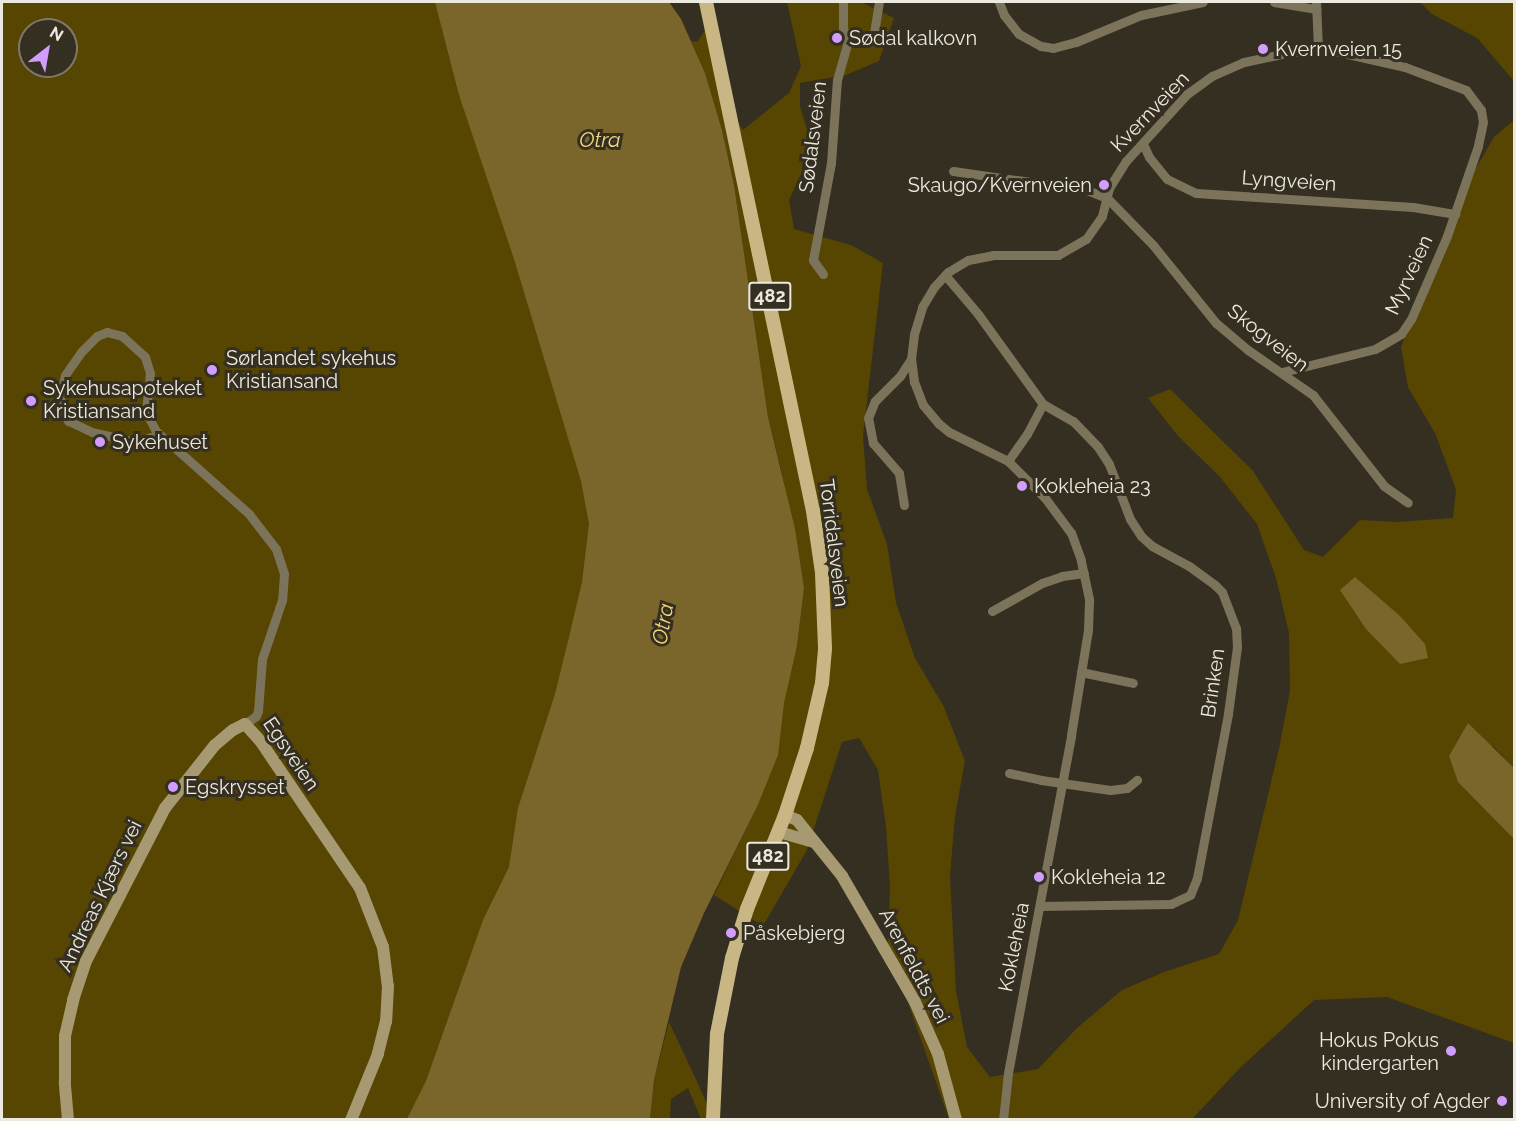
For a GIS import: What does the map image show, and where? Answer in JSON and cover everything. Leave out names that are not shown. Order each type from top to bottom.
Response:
[{"type":"main road","name":"Torridalsveien","points":[[706,2],[781,349],[813,511],[822,573],[823,675],[807,748],[785,815],[750,901],[732,958],[717,1034],[712,1119]]},
{"type":"street","name":"Sødalsveien","points":[[823,274],[813,260],[814,242],[831,162],[837,80],[848,41],[843,28],[843,2]]},
{"type":"street","points":[[848,41],[870,38],[876,25],[879,2]]},
{"type":"street","points":[[999,2],[1004,15],[1019,34],[1035,44],[1053,48],[1141,15],[1203,2]]},
{"type":"street","points":[[1274,2],[1316,5],[1318,48]]},
{"type":"street","name":"Kvernveien","points":[[1107,198],[1120,169],[1173,107],[1212,76],[1244,62],[1318,48],[1405,67],[1457,85],[1472,96],[1481,110],[1481,133],[1470,175],[1455,213]]},
{"type":"street","name":"Lyngveien","points":[[1143,144],[1149,157],[1167,179],[1196,193],[1413,207],[1455,213]]},
{"type":"street","points":[[953,171],[1087,190],[1107,198]]},
{"type":"street","name":"Kokleheia","points":[[1003,1119],[1008,1073],[1062,782],[1089,610],[1084,573],[1071,533],[1063,521],[1045,498],[1008,461],[939,424],[918,394],[911,359],[914,334],[922,307],[945,275],[957,266],[982,256],[1046,256],[1069,251],[1086,239],[1098,223],[1107,198]]},
{"type":"street","name":"Skogveien","points":[[1107,198],[1153,245],[1216,323],[1248,350],[1313,395],[1384,486],[1408,503]]},
{"type":"street","name":"Myrveien","points":[[1282,372],[1375,349],[1401,334],[1423,296],[1455,213]]},
{"type":"street","name":"Brinken","points":[[945,275],[978,314],[1043,404],[1073,421],[1098,447],[1109,464],[1130,519],[1141,536],[1152,546],[1199,572],[1222,592],[1234,620],[1237,647],[1221,750],[1197,878],[1190,895],[1171,904],[1040,906]]},
{"type":"street","name":"Egsveien","points":[[163,440],[151,437],[136,442],[92,432],[68,421],[60,400],[65,375],[76,357],[97,336],[107,332],[122,336],[148,362],[150,373],[147,404],[149,418],[163,440],[249,514],[276,549],[280,560],[284,574],[282,600],[262,659],[258,711],[245,724],[261,742],[360,888],[383,947],[388,986],[386,1022],[378,1054],[351,1119]]},
{"type":"street","name":"Kokleheia","points":[[904,505],[899,473],[873,443],[868,418],[874,400],[900,376],[911,359]]},
{"type":"street","points":[[1008,461],[1027,434],[1043,404]]},
{"type":"street","points":[[992,611],[1042,583],[1062,576],[1084,573]]},
{"type":"street","points":[[1081,672],[1133,683]]},
{"type":"street","name":"Andreas Kjærs vei","points":[[68,1119],[65,1036],[73,1000],[86,961],[165,808],[215,746],[233,730],[245,724]]},
{"type":"street","points":[[1009,773],[1110,790],[1126,788],[1137,780]]},
{"type":"street","name":"Arenfeldts vei","points":[[785,815],[797,820],[842,876],[915,1002],[938,1054],[956,1119]]},
{"type":"street","points":[[778,832],[814,842]]},
{"type":"shaded area","points":[[2,2],[519,2],[636,494],[503,1119],[2,1120]]},
{"type":"shaded area","points":[[787,2],[861,2],[894,18],[879,61],[846,75],[800,83],[800,107],[813,148],[789,200],[794,229],[851,245],[883,263],[863,436],[867,489],[887,544],[896,603],[915,658],[944,707],[965,761],[955,816],[950,876],[956,991],[967,1047],[990,1077],[1038,1069],[1077,1028],[1122,990],[1164,972],[1219,954],[1238,920],[1279,749],[1290,691],[1289,633],[1276,578],[1257,524],[1220,477],[1178,436],[1148,398],[1170,389],[1253,471],[1304,550],[1323,557],[1360,520],[1397,522],[1453,518],[1456,490],[1436,435],[1408,387],[1401,347],[1466,185],[1494,137],[1514,120],[1514,768],[1493,746],[1500,823],[1514,839],[1514,1043],[1387,997],[1314,1000],[1240,1068],[1192,1119],[949,1119],[888,946],[890,886],[886,827],[878,770],[859,738],[842,742],[807,850],[763,926],[714,895],[757,807],[797,646],[804,588],[782,473],[768,417],[734,185],[722,130],[705,73],[691,41],[697,42],[709,25],[735,118],[743,130],[789,93],[801,66]]},
{"type":"shaded area","points":[[1420,2],[1514,2],[1514,81],[1477,38],[1432,14]]},
{"type":"shaded area","points":[[669,1022],[714,1119],[701,1119],[688,1088],[671,1099],[670,1119],[650,1120],[654,1080]]},
{"type":"water","name":"Otra","points":[[435,2],[669,2],[681,19],[705,73],[722,130],[734,185],[768,417],[795,529],[804,588],[797,646],[784,703],[778,755],[757,807],[704,913],[681,967],[654,1080],[650,1119],[407,1119],[426,1081],[483,920],[509,867],[518,808],[555,694],[582,582],[589,524],[581,481],[514,259],[459,95]]},
{"type":"water","points":[[1355,577],[1400,616],[1425,644],[1428,658],[1400,664],[1366,629],[1340,590]]},
{"type":"water","points":[[1468,723],[1514,768],[1514,839],[1458,782],[1449,756]]},
{"type":"place","name":"Sødal kalkovn","points":[[837,38]]},
{"type":"place","name":"Kvernveien 15","points":[[1263,49]]},
{"type":"place","name":"Skaugo/Kvernveien","points":[[1104,185]]},
{"type":"place","name":"Sørlandet sykehus Kristiansand","points":[[212,370]]},
{"type":"place","name":"Sykehusapoteket Kristiansand","points":[[31,401]]},
{"type":"place","name":"Sykehuset","points":[[100,442]]},
{"type":"place","name":"Kokleheia 23","points":[[1022,486]]},
{"type":"place","name":"Egskrysset","points":[[173,787]]},
{"type":"place","name":"Kokleheia 12","points":[[1039,877]]},
{"type":"place","name":"Påskebjerg","points":[[731,933]]},
{"type":"place","name":"Hokus Pokus kindergarten","points":[[1451,1051]]},
{"type":"place","name":"University of Agder","points":[[1502,1101]]}]
